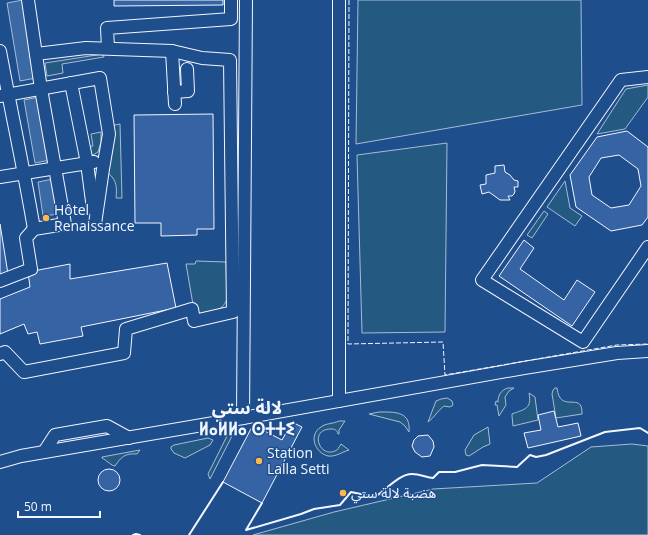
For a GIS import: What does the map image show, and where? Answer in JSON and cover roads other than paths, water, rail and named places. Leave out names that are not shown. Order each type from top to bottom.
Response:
[{"type":"street","points":[[0,281],[31,269],[26,238],[34,229],[65,224],[41,89],[28,0]]},
{"type":"street","points":[[108,48],[107,28],[231,19],[231,0]]},
{"type":"street","points":[[243,418],[246,0]]},
{"type":"street","points":[[339,0],[339,401]]},
{"type":"street","points":[[0,354],[5,352],[24,372],[38,370],[124,354],[126,329],[192,309],[194,321],[233,312],[230,60],[202,58],[172,51],[108,48],[86,48],[36,54]]},
{"type":"street","points":[[0,51],[4,96],[24,173],[34,229]]},
{"type":"street","points":[[172,51],[175,98],[188,91],[187,69]]},
{"type":"street","points":[[648,77],[621,80],[482,280],[583,342],[648,247]]},
{"type":"street","points":[[4,96],[71,83],[100,78],[109,134],[95,224],[87,163],[71,83]]},
{"type":"street","points":[[0,177],[104,160]]},
{"type":"street","points":[[0,462],[21,456],[524,368],[617,353],[648,351]]},
{"type":"place","name":"Hôtel Renaissance","points":[[46,218]]},
{"type":"place","name":"Station Lalla Setti","points":[[259,461]]},
{"type":"place","name":"هضبة لالة ستي","points":[[343,493]]},
{"type":"district","name":"لالة ستي ⵍⴰⵍⵍⴰ ⵙⵜⵜⵉ","points":[[247,418]]}]
